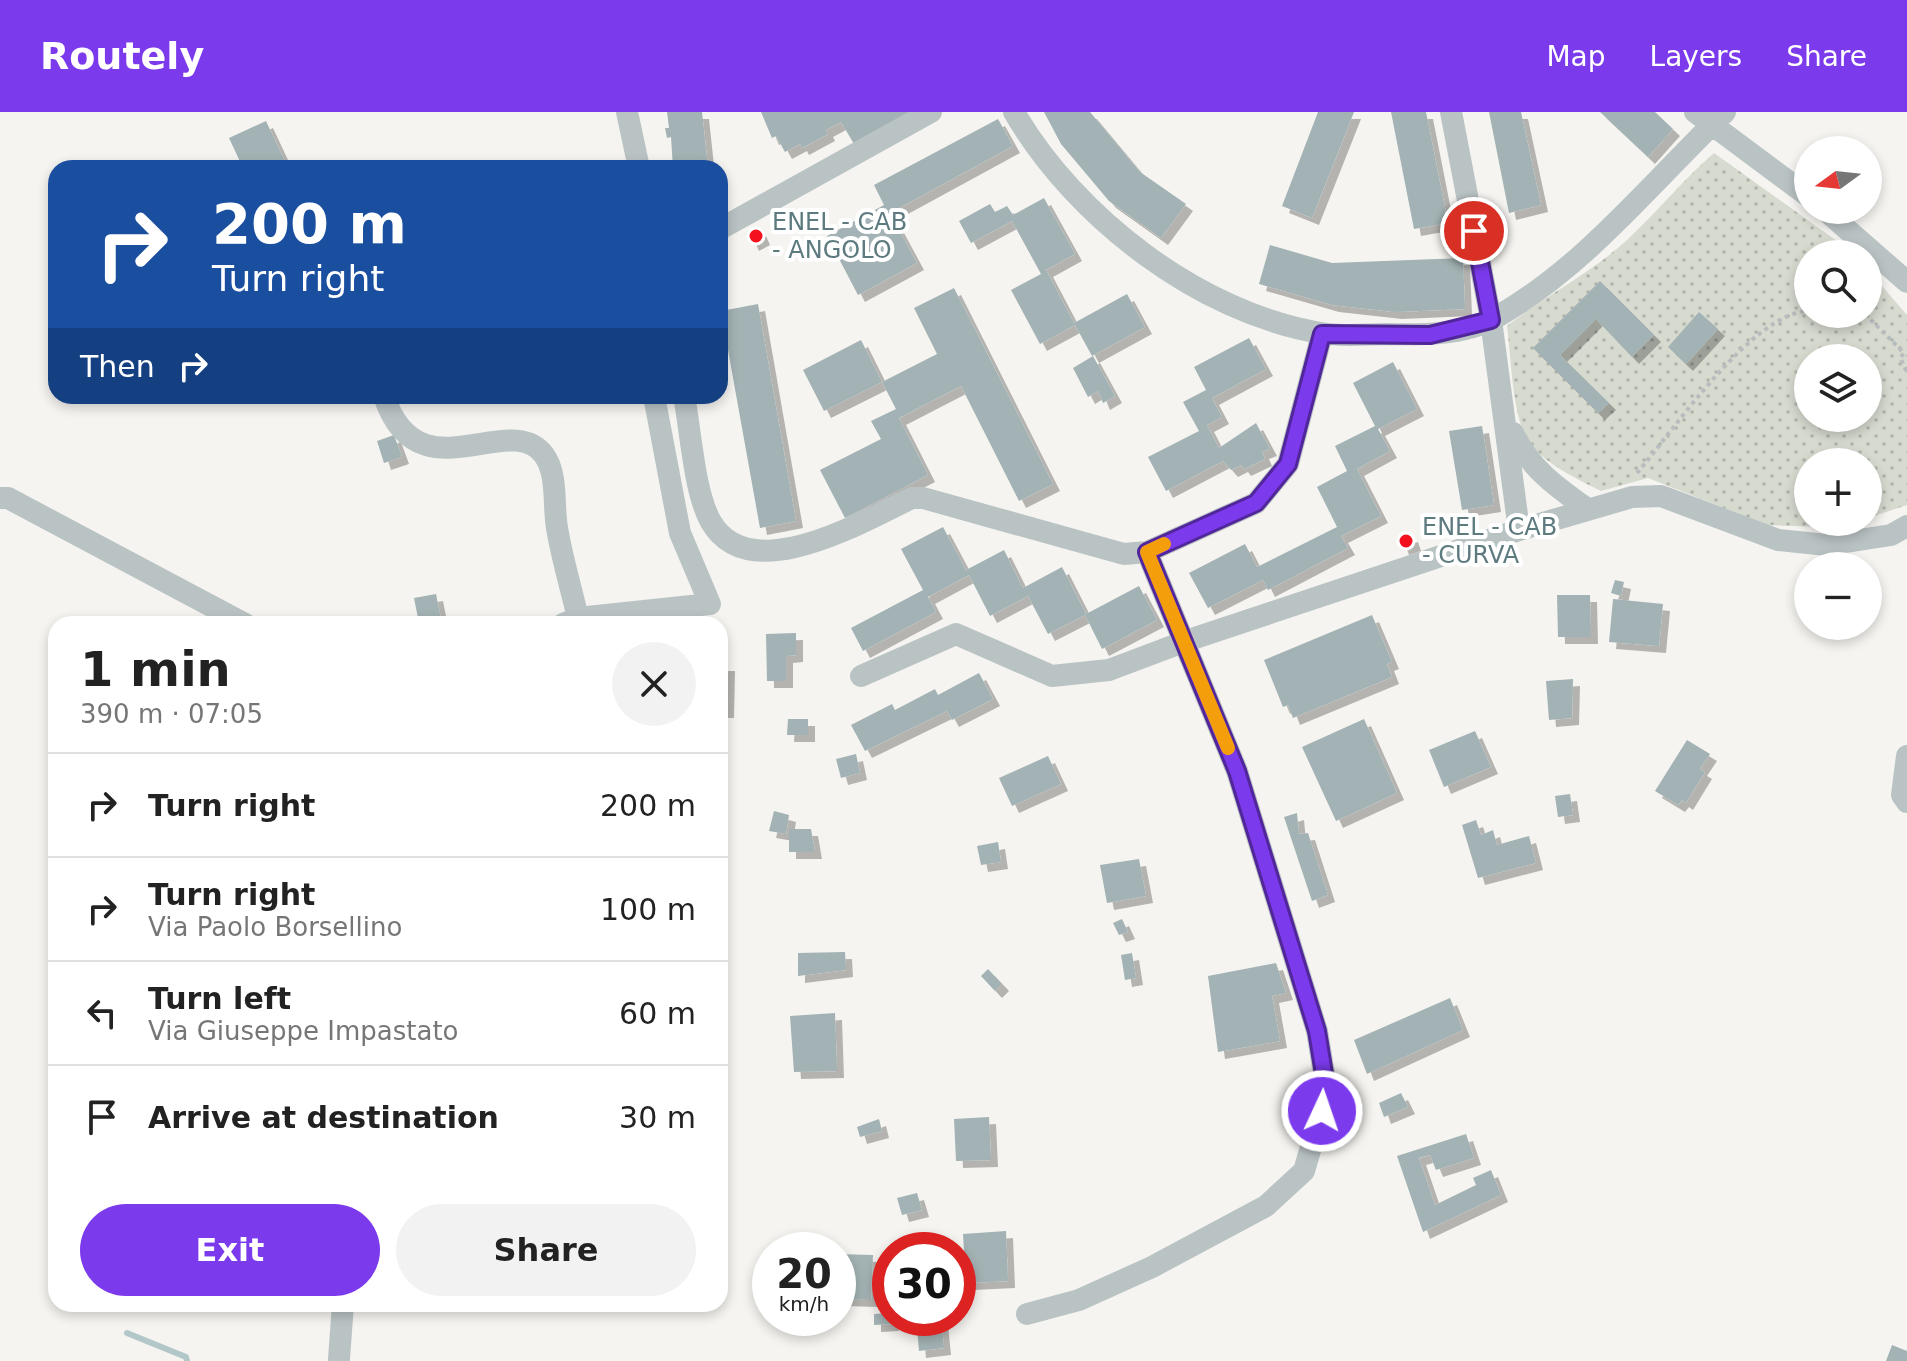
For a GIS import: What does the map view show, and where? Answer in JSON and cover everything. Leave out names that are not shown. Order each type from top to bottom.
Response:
[{"type":"street","points":[[627,112],[637,160]]},
{"type":"street","points":[[728,225],[931,112]]},
{"type":"street","points":[[1014,112],[1047,162],[1125,239],[1178,278],[1248,314],[1322,334],[1430,335],[1491,320],[1561,275],[1710,117],[1794,185]]},
{"type":"street","points":[[1451,112],[1491,320],[1519,530]]},
{"type":"street","points":[[1841,224],[1907,282]]},
{"type":"street","points":[[685,404],[703,500],[711,522],[725,541],[746,550],[803,546],[912,498],[923,498],[1124,554],[1147,552],[1256,503],[1288,464],[1322,334]]},
{"type":"street","points":[[387,404],[405,432],[425,447],[446,449],[527,442],[542,452],[549,464],[570,616]]},
{"type":"street","points":[[612,616],[710,604],[680,533],[656,404]]},
{"type":"street","points":[[1503,414],[1526,459],[1552,484],[1586,508]]},
{"type":"street","points":[[861,676],[956,634],[1052,676],[1109,670],[1186,641],[1519,530],[1632,497],[1661,496],[1778,540],[1827,545],[1891,535],[1907,526]]},
{"type":"street","points":[[0,498],[8,498],[230,616]]},
{"type":"street","points":[[1027,1314],[1091,1295],[1266,1206],[1304,1171],[1327,1092],[1317,1031],[1237,771],[1147,552]]},
{"type":"street","points":[[1907,756],[1902,795],[1907,802]]},
{"type":"street","points":[[339,1359],[342,1312]]},
{"type":"path","points":[[1637,473],[1728,363],[1794,312]]},
{"type":"path","points":[[1879,328],[1904,353],[1900,358],[1907,372]]},
{"type":"shaded area","points":[[1714,153],[1794,210],[1794,224],[1813,224],[1835,240],[1794,240],[1794,328],[1882,328],[1882,286],[1907,315],[1907,505],[1882,513],[1882,448],[1794,448],[1794,526],[1767,525],[1648,478],[1601,491],[1552,464],[1536,450],[1523,431],[1519,418],[1507,326],[1613,252]]},
{"type":"building","points":[[667,112],[702,112],[707,160],[672,160],[671,137],[667,138],[665,128],[669,128]]},
{"type":"building","points":[[761,112],[914,112],[854,144],[841,122],[826,130],[828,134],[802,148],[800,144],[785,152],[776,136],[772,138]]},
{"type":"building","points":[[1044,112],[1090,112],[1140,172],[1186,204],[1161,238],[1109,201],[1061,144]]},
{"type":"building","points":[[1318,112],[1354,112],[1312,218],[1282,206]]},
{"type":"building","points":[[1391,112],[1426,112],[1448,223],[1414,229]]},
{"type":"building","points":[[1489,112],[1521,112],[1541,205],[1509,213]]},
{"type":"building","points":[[1600,112],[1655,112],[1673,129],[1648,157]]},
{"type":"building","points":[[998,119],[1013,146],[890,213],[917,263],[858,295],[827,236],[884,205],[874,185]]},
{"type":"building","points":[[266,121],[284,160],[239,160],[229,138]]},
{"type":"building","points":[[1044,198],[1075,254],[1046,270],[1074,323],[1127,294],[1145,327],[1092,356],[1075,325],[1040,344],[1011,290],[1041,274],[1012,221],[971,243],[959,221],[990,204],[995,212],[1007,206],[1013,215]]},
{"type":"building","name":"ENEL - CAB - ANGOLO","points":[[759,229],[763,238],[752,244],[748,235]]},
{"type":"building","points":[[1270,245],[1332,263],[1463,258],[1465,309],[1395,312],[1332,305],[1259,284]]},
{"type":"building","points":[[1600,281],[1654,335],[1632,357],[1596,319],[1560,355],[1609,403],[1598,413],[1533,348]]},
{"type":"building","points":[[954,288],[1053,484],[1019,501],[961,386],[899,418],[928,475],[845,518],[820,470],[881,439],[871,421],[896,409],[882,382],[937,354],[914,308]]},
{"type":"building","points":[[758,304],[796,521],[760,528],[728,350],[728,310]]},
{"type":"building","points":[[1699,312],[1718,329],[1686,364],[1668,347]]},
{"type":"building","points":[[1249,338],[1266,369],[1212,398],[1222,417],[1207,425],[1219,448],[1256,423],[1270,449],[1262,452],[1265,459],[1244,469],[1241,465],[1231,470],[1223,461],[1166,491],[1148,457],[1199,431],[1183,402],[1206,390],[1194,367]]},
{"type":"building","points":[[861,340],[882,382],[824,411],[803,370]]},
{"type":"building","points":[[1093,356],[1115,396],[1103,403],[1098,391],[1088,397],[1073,368]]},
{"type":"building","points":[[1393,362],[1417,409],[1378,429],[1390,451],[1357,469],[1381,516],[1341,536],[1348,548],[1268,590],[1263,580],[1208,608],[1189,573],[1245,544],[1257,567],[1337,527],[1317,487],[1347,471],[1335,446],[1375,426],[1353,383]]},
{"type":"building","points":[[1482,426],[1494,505],[1462,510],[1449,431]]},
{"type":"building","points":[[394,435],[402,457],[384,463],[377,441]]},
{"type":"building","points":[[943,527],[966,570],[1004,550],[1023,588],[1062,567],[1086,614],[1139,586],[1157,620],[1102,649],[1085,615],[1048,634],[1028,596],[990,616],[969,575],[928,597],[936,612],[863,651],[851,628],[923,590],[901,549]]},
{"type":"building","name":"ENEL - CAB - CURVA","points":[[1411,535],[1414,544],[1402,548],[1399,539]]},
{"type":"building","points":[[1615,580],[1624,582],[1621,596],[1611,593]]},
{"type":"building","points":[[436,594],[440,616],[418,616],[414,598]]},
{"type":"building","points":[[1557,595],[1590,595],[1591,637],[1558,637]]},
{"type":"building","points":[[1613,599],[1663,604],[1659,646],[1609,642]]},
{"type":"building","points":[[1372,615],[1392,662],[1387,664],[1392,677],[1293,718],[1288,705],[1283,707],[1264,660]]},
{"type":"building","points":[[796,633],[796,655],[786,656],[786,681],[767,681],[766,634]]},
{"type":"building","points":[[979,673],[993,699],[952,720],[947,711],[865,751],[851,725],[892,704],[895,710],[935,689],[938,695]]},
{"type":"building","points":[[1573,679],[1572,718],[1549,720],[1546,681]]},
{"type":"building","points":[[788,719],[808,719],[808,735],[787,735]]},
{"type":"building","points":[[1364,719],[1397,793],[1336,821],[1302,747]]},
{"type":"building","points":[[1475,731],[1491,767],[1444,787],[1429,750]]},
{"type":"building","points":[[1687,740],[1710,754],[1700,769],[1705,772],[1686,803],[1682,800],[1678,805],[1655,791]]},
{"type":"building","points":[[856,754],[860,773],[841,778],[836,759]]},
{"type":"building","points":[[1048,756],[1061,784],[1012,806],[999,778]]},
{"type":"building","points":[[1570,794],[1573,815],[1558,817],[1555,796]]},
{"type":"building","points":[[774,811],[789,815],[786,834],[769,831]]},
{"type":"building","points":[[1297,813],[1299,834],[1308,833],[1328,895],[1312,901],[1284,817]]},
{"type":"building","points":[[1476,820],[1481,835],[1493,830],[1497,845],[1529,836],[1536,863],[1478,878],[1462,825]]},
{"type":"building","points":[[789,829],[811,829],[815,852],[789,852]]},
{"type":"building","points":[[998,842],[1001,862],[981,865],[977,846]]},
{"type":"building","points":[[1139,859],[1146,896],[1107,903],[1100,865]]},
{"type":"building","points":[[1122,919],[1128,932],[1119,935],[1113,923]]},
{"type":"building","points":[[845,952],[846,970],[798,976],[798,953]]},
{"type":"building","points":[[1132,953],[1136,978],[1125,980],[1121,955]]},
{"type":"building","points":[[1276,963],[1286,993],[1272,996],[1280,1041],[1218,1052],[1208,976]]},
{"type":"building","points":[[988,969],[1002,984],[995,991],[981,976]]},
{"type":"building","points":[[1450,998],[1463,1030],[1367,1074],[1354,1040]]},
{"type":"building","points":[[835,1013],[837,1071],[794,1072],[790,1016]]},
{"type":"building","points":[[1401,1093],[1408,1107],[1384,1117],[1379,1103]]},
{"type":"building","points":[[989,1117],[991,1160],[956,1161],[954,1119]]},
{"type":"building","points":[[879,1119],[882,1131],[860,1137],[857,1127]]},
{"type":"building","points":[[1466,1134],[1474,1158],[1436,1170],[1430,1155],[1419,1158],[1435,1205],[1476,1185],[1473,1178],[1491,1170],[1501,1195],[1423,1232],[1397,1156]]},
{"type":"building","points":[[917,1193],[922,1210],[902,1215],[897,1198]]},
{"type":"building","points":[[1006,1231],[1008,1281],[976,1283],[976,1233]]},
{"type":"building","points":[[856,1255],[872,1255],[871,1300],[856,1300]]},
{"type":"building","points":[[918,1336],[943,1336],[944,1348],[919,1351]]},
{"type":"building","points":[[1892,1345],[1907,1351],[1907,1361],[1886,1361]]},
{"type":"waterway","points":[[127,1333],[186,1357],[187,1361]]},
{"type":"slow traffic","points":[[1164,544],[1147,552],[1228,748]]},
{"type":"place","name":"ENEL - CAB - ANGOLO","points":[[756,236]]},
{"type":"place","name":"ENEL - CAB - CURVA","points":[[1406,541]]},
{"type":"route","points":[[1322,1111],[1327,1092],[1317,1031],[1237,771],[1147,552],[1256,503],[1288,464],[1322,334],[1430,335],[1491,320],[1474,231]]}]
